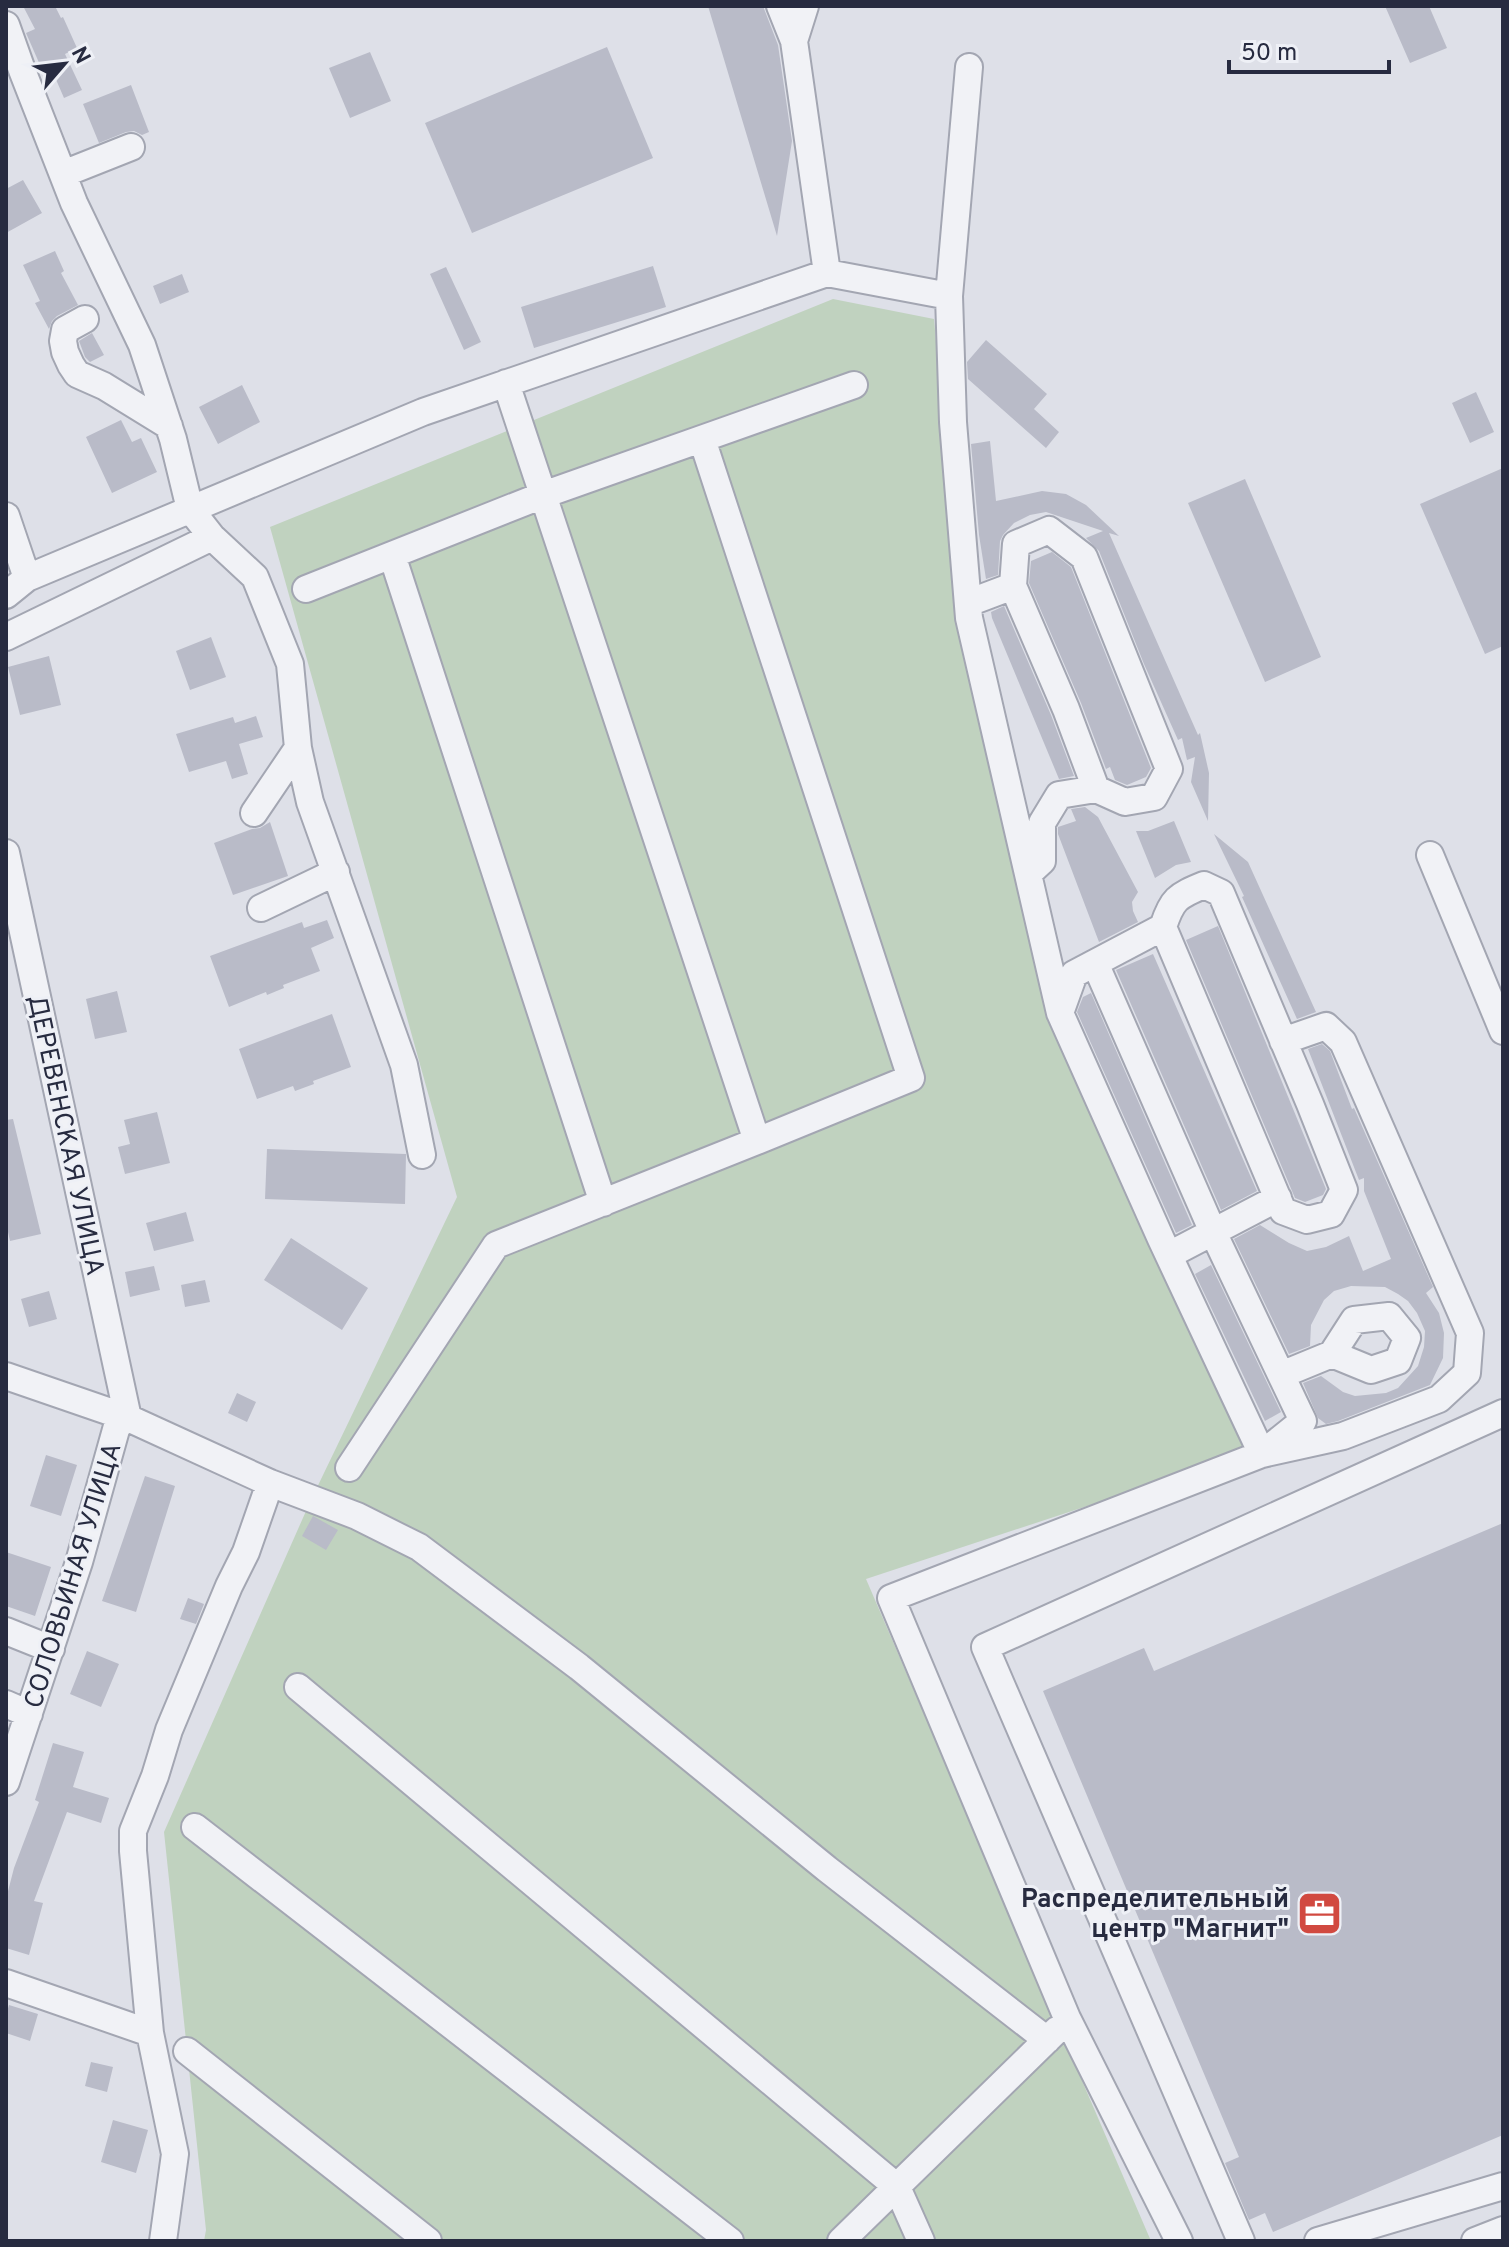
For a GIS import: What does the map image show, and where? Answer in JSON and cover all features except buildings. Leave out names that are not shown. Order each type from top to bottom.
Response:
[{"type":"street","points":[[780,6],[794,41],[827,273]]},
{"type":"street","points":[[794,41],[805,6]]},
{"type":"street","points":[[6,25],[74,203],[142,345],[169,426],[190,509],[212,537],[255,577],[290,664],[298,748],[310,802],[404,1065],[422,1155]]},
{"type":"street","points":[[969,67],[949,296],[953,422],[969,618],[1060,1013],[1262,1454]]},
{"type":"street","points":[[63,174],[131,147]]},
{"type":"street","points":[[6,595],[27,578],[423,412],[827,273],[949,296]]},
{"type":"street","points":[[85,319],[65,330],[63,341],[77,374],[104,386],[169,426]]},
{"type":"street","points":[[506,383],[757,1141]]},
{"type":"street","points":[[306,589],[543,495],[854,385]]},
{"type":"street","points":[[349,1468],[496,1245],[911,1078],[702,439]]},
{"type":"street","points":[[6,516],[27,578]]},
{"type":"street","points":[[1028,874],[1042,861],[1042,823],[1059,795],[1096,789],[1125,802],[1154,797],[1169,769],[1084,557],[1049,530],[1016,544],[1013,586],[1066,709],[1096,789]]},
{"type":"street","points":[[6,637],[212,537]]},
{"type":"street","points":[[392,555],[603,1203]]},
{"type":"street","points":[[968,603],[1013,586]]},
{"type":"street","points":[[254,813],[298,748]]},
{"type":"street","name":"ДЕРЕВЕНСКАЯ УЛИЦА","points":[[6,853],[128,1418]]},
{"type":"street","points":[[1430,855],[1503,1031]]},
{"type":"street","points":[[261,908],[336,872]]},
{"type":"street","points":[[1204,885],[1221,893],[1344,1190],[1331,1214],[1307,1220],[1283,1211],[1163,927],[1170,906],[1184,893],[1204,885]]},
{"type":"street","points":[[1060,1013],[1074,974],[1163,927]]},
{"type":"street","points":[[1095,963],[1213,1232],[1303,1421],[1262,1454]]},
{"type":"street","points":[[1179,2241],[1067,2018],[891,1598],[1262,1454],[1343,1436],[1439,1399],[1467,1373],[1470,1333],[1343,1042],[1326,1026],[1283,1041]]},
{"type":"street","points":[[1169,1255],[1278,1198]]},
{"type":"street","points":[[1281,1375],[1332,1354]]},
{"type":"street","points":[[6,1376],[128,1418],[270,1483],[357,1516],[419,1547],[579,1667],[827,1869],[1047,2040]]},
{"type":"street","points":[[1241,2241],[985,1647],[1503,1413]]},
{"type":"street","name":"СОЛОВЬИНАЯ УЛИЦА","points":[[6,1782],[18,1709],[51,1649],[117,1426],[128,1418]]},
{"type":"street","points":[[163,2241],[175,2154],[150,2033],[133,1831],[169,1730],[246,1552],[270,1483]]},
{"type":"street","points":[[6,1631],[51,1649]]},
{"type":"street","points":[[298,1687],[897,2187],[921,2241]]},
{"type":"street","points":[[195,1827],[730,2241]]},
{"type":"street","points":[[6,1983],[150,2033]]},
{"type":"street","points":[[841,2241],[1067,2018]]},
{"type":"street","points":[[187,2051],[428,2241]]},
{"type":"street","points":[[1318,2241],[1503,2186]]},
{"type":"street","points":[[1475,2241],[1503,2230]]},
{"type":"green space","points":[[833,299],[934,319],[962,628],[1050,1014],[1251,1452],[866,1579],[1151,2241],[204,2241],[206,2230],[164,1832],[310,1502],[457,1197],[270,527]]},
{"type":"place","name":"Распределительный центр \"Магнит\"","points":[[1320,1913]]}]
